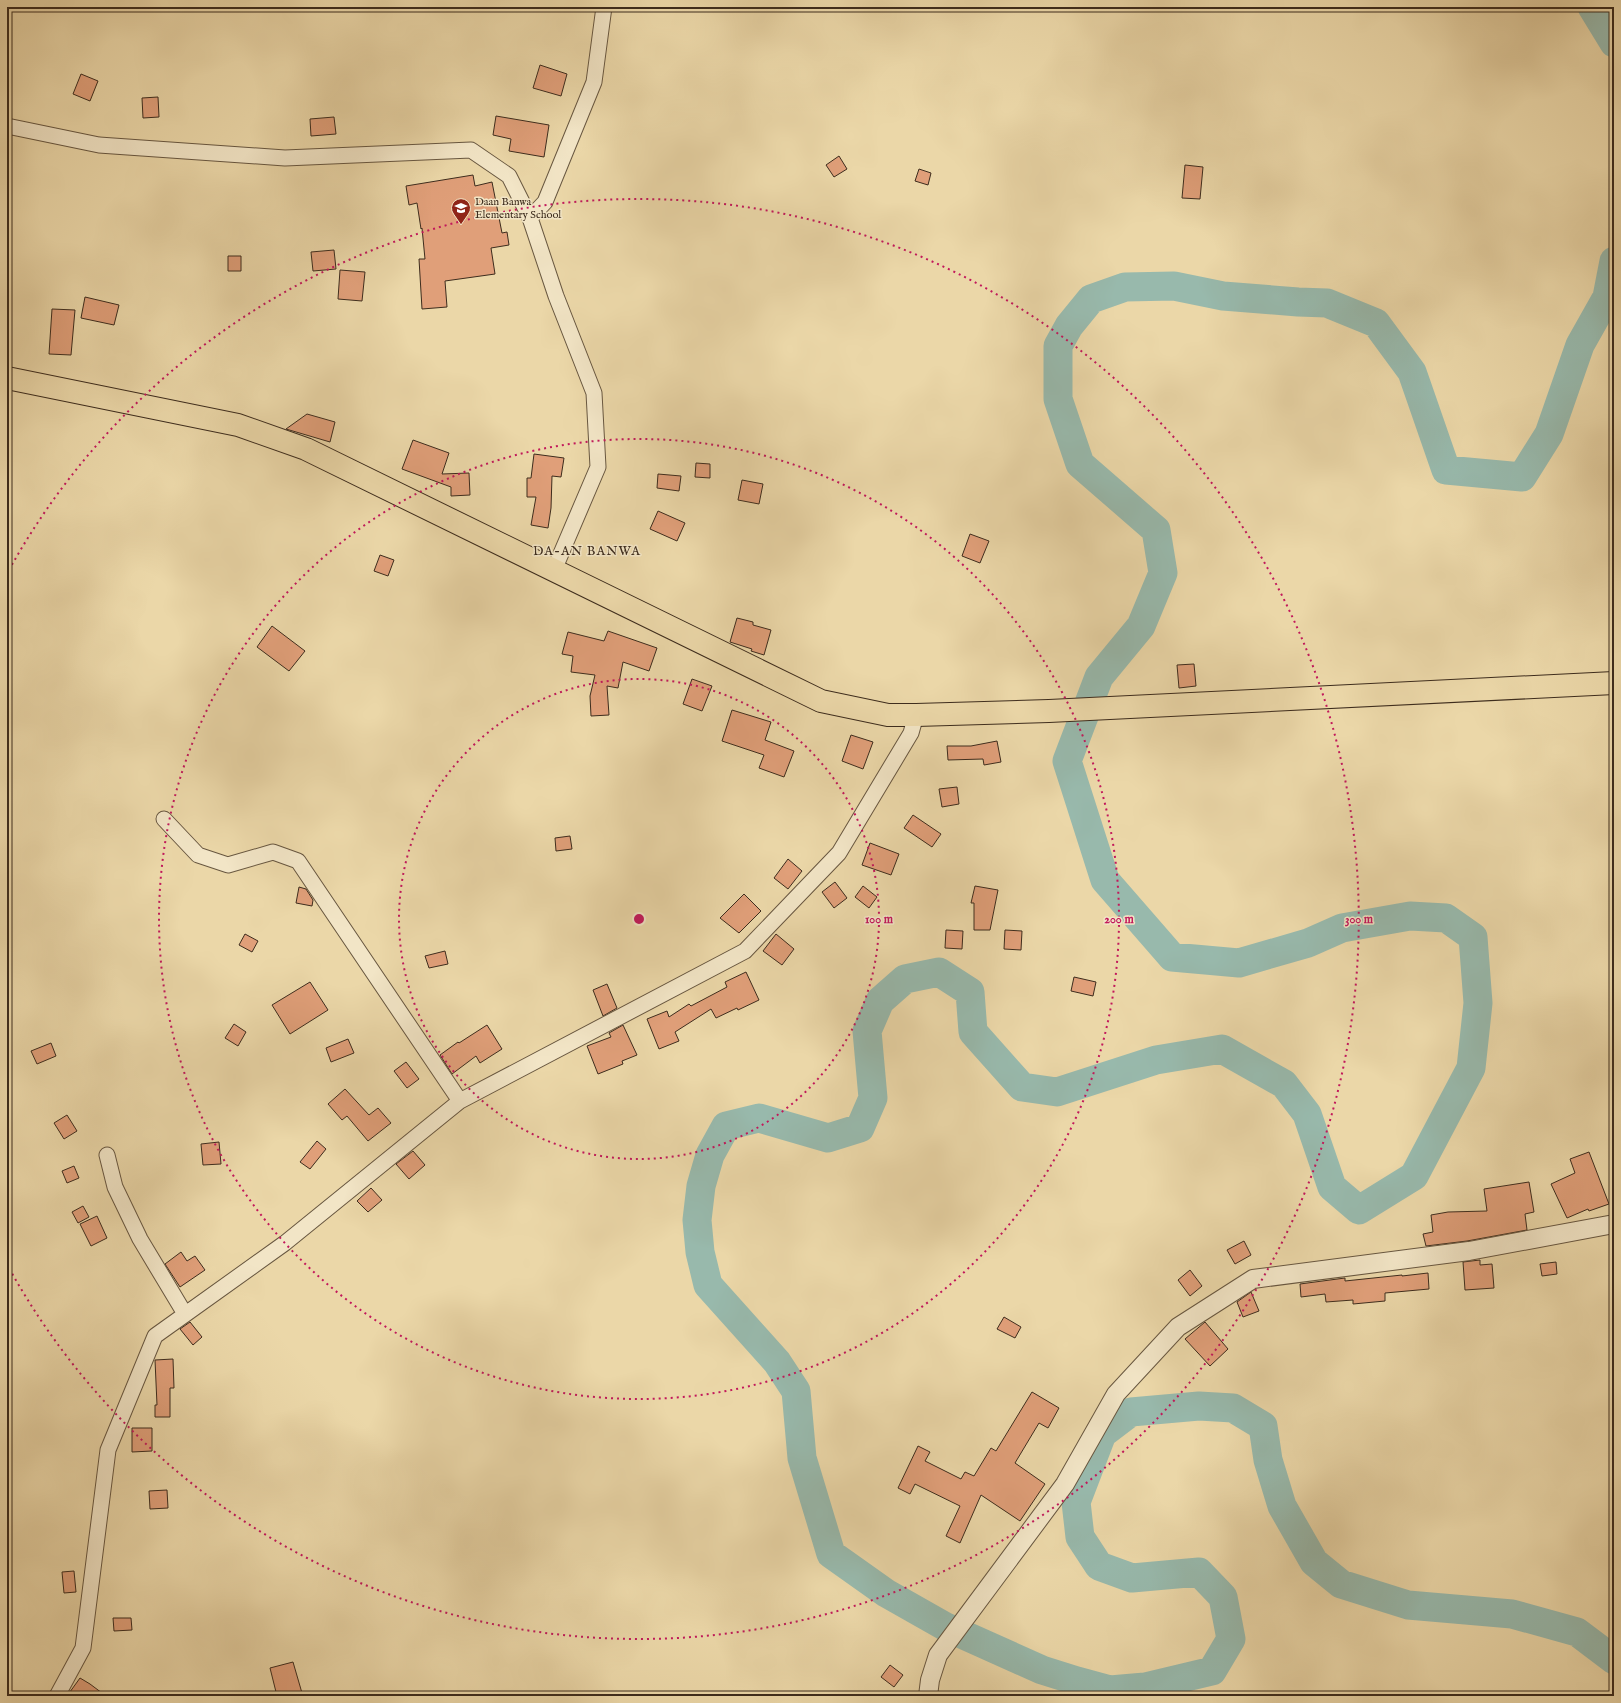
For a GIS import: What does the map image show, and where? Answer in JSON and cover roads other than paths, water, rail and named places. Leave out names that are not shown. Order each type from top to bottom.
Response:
[{"type":"main road","points":[[7,378],[238,425],[306,449],[821,701],[888,715],[1049,711],[1614,683]]},
{"type":"street","points":[[530,218],[545,202],[594,82],[604,7]]},
{"type":"street","points":[[7,126],[99,145],[285,158],[472,150],[509,176],[530,218],[556,296],[594,393],[598,467],[554,570]]},
{"type":"street","points":[[57,1696],[83,1648],[108,1450],[155,1336],[285,1243],[460,1101],[745,951],[839,853],[911,733],[916,715]]},
{"type":"street","points":[[164,819],[198,855],[228,865],[273,852],[298,861],[460,1101]]},
{"type":"street","points":[[106,1155],[116,1187],[140,1239],[185,1314]]},
{"type":"street","points":[[928,1696],[930,1680],[938,1655],[1065,1484],[1116,1394],[1178,1327],[1253,1279],[1469,1251],[1614,1224]]},
{"type":"waterway","points":[[1592,7],[1614,43]]},
{"type":"waterway","points":[[1614,261],[1607,297],[1580,345],[1549,434],[1522,477],[1446,470],[1412,372],[1376,323],[1327,303],[1223,296],[1174,286],[1125,287],[1091,299],[1069,326],[1058,346],[1058,399],[1080,464],[1156,530],[1163,573],[1141,626],[1099,677],[1067,761],[1105,880],[1172,957],[1239,963],[1308,943],[1342,928],[1410,916],[1446,918],[1473,937],[1478,1003],[1471,1068],[1414,1176],[1359,1210],[1332,1187],[1307,1114],[1284,1084],[1222,1049],[1156,1060],[1057,1092],[1022,1087],[973,1032],[970,992],[939,972],[905,979],[880,1001],[867,1031],[873,1098],[860,1128],[828,1138],[759,1118],[726,1126],[710,1155],[701,1186],[697,1220],[700,1252],[708,1285],[777,1362],[796,1391],[802,1458],[831,1554],[886,1593],[946,1627],[1042,1670],[1110,1690],[1145,1687],[1212,1671],[1231,1639],[1223,1597],[1199,1572],[1132,1578],[1099,1566],[1080,1537],[1076,1502],[1102,1434],[1131,1412],[1199,1406],[1233,1408],[1263,1426],[1268,1460],[1282,1506],[1314,1562],[1341,1584],[1408,1605],[1512,1614],[1577,1632],[1614,1660]]},
{"type":"place","name":"Daan Banwa Elementary School","points":[[461,225]]},
{"type":"district","name":"DA-AN BANWA","points":[[587,551]]}]
